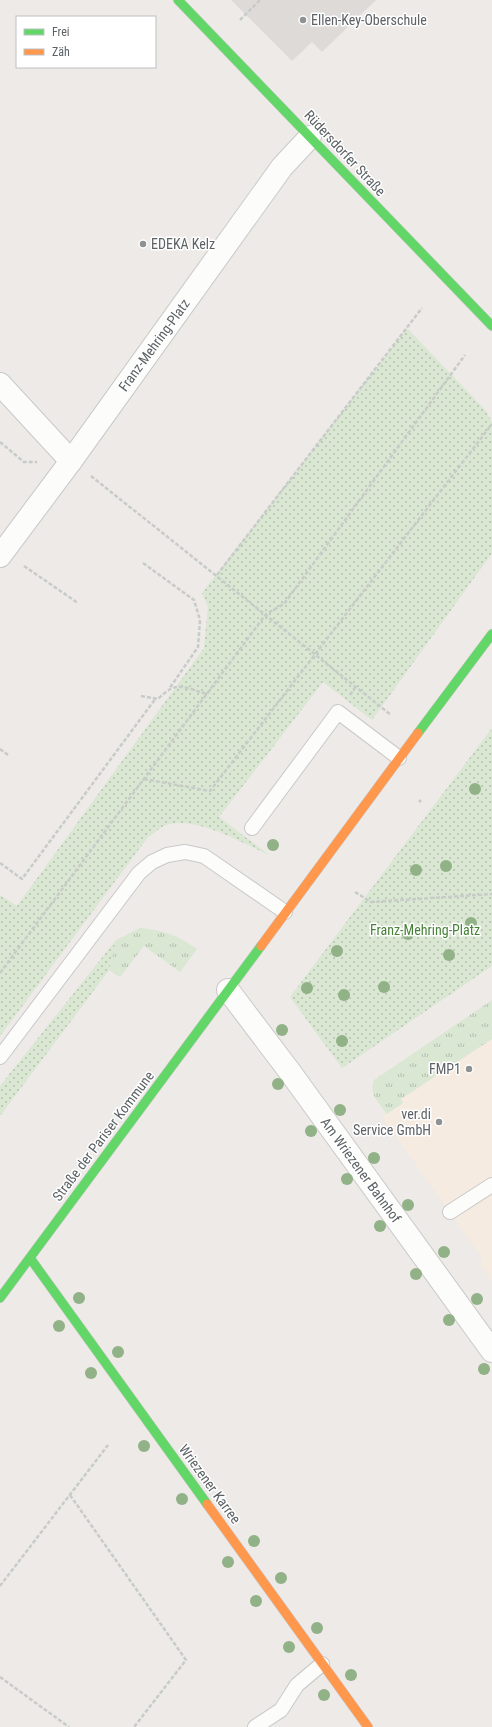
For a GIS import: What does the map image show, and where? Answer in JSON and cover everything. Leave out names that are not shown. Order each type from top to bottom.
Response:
[{"type":"street","name":"Rüdersdorfer Straße","points":[[178,0],[277,101],[492,326]]},
{"type":"street","name":"Franz-Mehring-Platz","points":[[2,554],[71,461],[282,167],[310,137]]},
{"type":"street","points":[[0,384],[71,461]]},
{"type":"street","points":[[228,990],[492,634]]},
{"type":"street","name":"Straße der Pariser Kommune","points":[[0,1298],[228,990]]},
{"type":"street","name":"Am Wriezener Bahnhof","points":[[228,990],[290,1072],[492,1351]]},
{"type":"street","name":"Wriezener Karree","points":[[30,1258],[368,1727]]},
{"type":"lane","points":[[252,828],[338,712],[399,758]]},
{"type":"lane","points":[[0,1057],[139,873],[152,862],[167,855],[185,852],[204,856],[285,912]]},
{"type":"lane","points":[[450,1212],[492,1185]]},
{"type":"lane","points":[[255,1727],[281,1710],[297,1685],[322,1664]]},
{"type":"path","points":[[240,20],[260,0]]},
{"type":"path","points":[[217,575],[422,308]]},
{"type":"path","points":[[0,973],[266,614],[284,604],[465,355]]},
{"type":"path","points":[[144,779],[210,791],[492,424]]},
{"type":"path","points":[[71,461],[217,575],[391,715]]},
{"type":"path","points":[[2,554],[78,603]]},
{"type":"path","points":[[143,564],[194,600],[200,620],[198,647],[169,689]]},
{"type":"path","points":[[0,863],[22,879],[156,698],[169,689],[178,686],[207,694]]},
{"type":"path","points":[[141,696],[156,698]]},
{"type":"path","points":[[0,749],[8,754]]},
{"type":"path","points":[[355,892],[371,902],[492,894]]},
{"type":"path","points":[[0,1586],[108,1445]]},
{"type":"path","points":[[70,1495],[186,1660],[134,1727]]},
{"type":"path","points":[[0,1677],[69,1727]]},
{"type":"shaded area","name":"Ellen-Key-Oberschule","points":[[231,0],[376,0],[322,52],[312,42],[292,61]]},
{"type":"shaded area","points":[[492,1000],[492,1282],[479,1263],[483,1259],[382,1117],[387,1114],[372,1093],[371,1089],[374,1080]]},
{"type":"green space","points":[[407,328],[486,411],[492,422],[492,553],[372,720],[323,682],[219,817],[269,855],[233,838],[204,827],[178,823],[166,825],[159,829],[148,837],[0,1036],[0,895],[17,906],[204,648],[208,607],[202,593]]},
{"type":"green space","name":"Franz-Mehring-Platz","points":[[492,728],[492,966],[342,1068],[290,997]]},
{"type":"green space","points":[[140,928],[157,930],[170,934],[197,949],[180,972],[144,946],[120,977],[109,970],[116,940]]},
{"type":"green space","points":[[116,940],[109,970],[0,1116],[0,1086]]},
{"type":"green space","points":[[492,1000],[492,1039],[401,1099],[403,1103],[387,1114],[373,1094],[372,1089],[374,1080]]},
{"type":"traffic: fast","points":[[178,0],[492,326]]},
{"type":"traffic: fast","points":[[418,733],[492,634]]},
{"type":"traffic: fast","points":[[0,1298],[261,946]]},
{"type":"traffic: fast","points":[[30,1258],[207,1504]]},
{"type":"traffic: slow","points":[[261,946],[418,733]]},
{"type":"traffic: slow","points":[[207,1504],[368,1727]]},
{"type":"place","name":"Ellen-Key-Oberschule","points":[[303,20]]},
{"type":"place","name":"EDEKA Kelz","points":[[143,244]]},
{"type":"place","name":"FMP1","points":[[469,1069]]},
{"type":"place","name":"ver.di Service GmbH","points":[[439,1122]]}]
